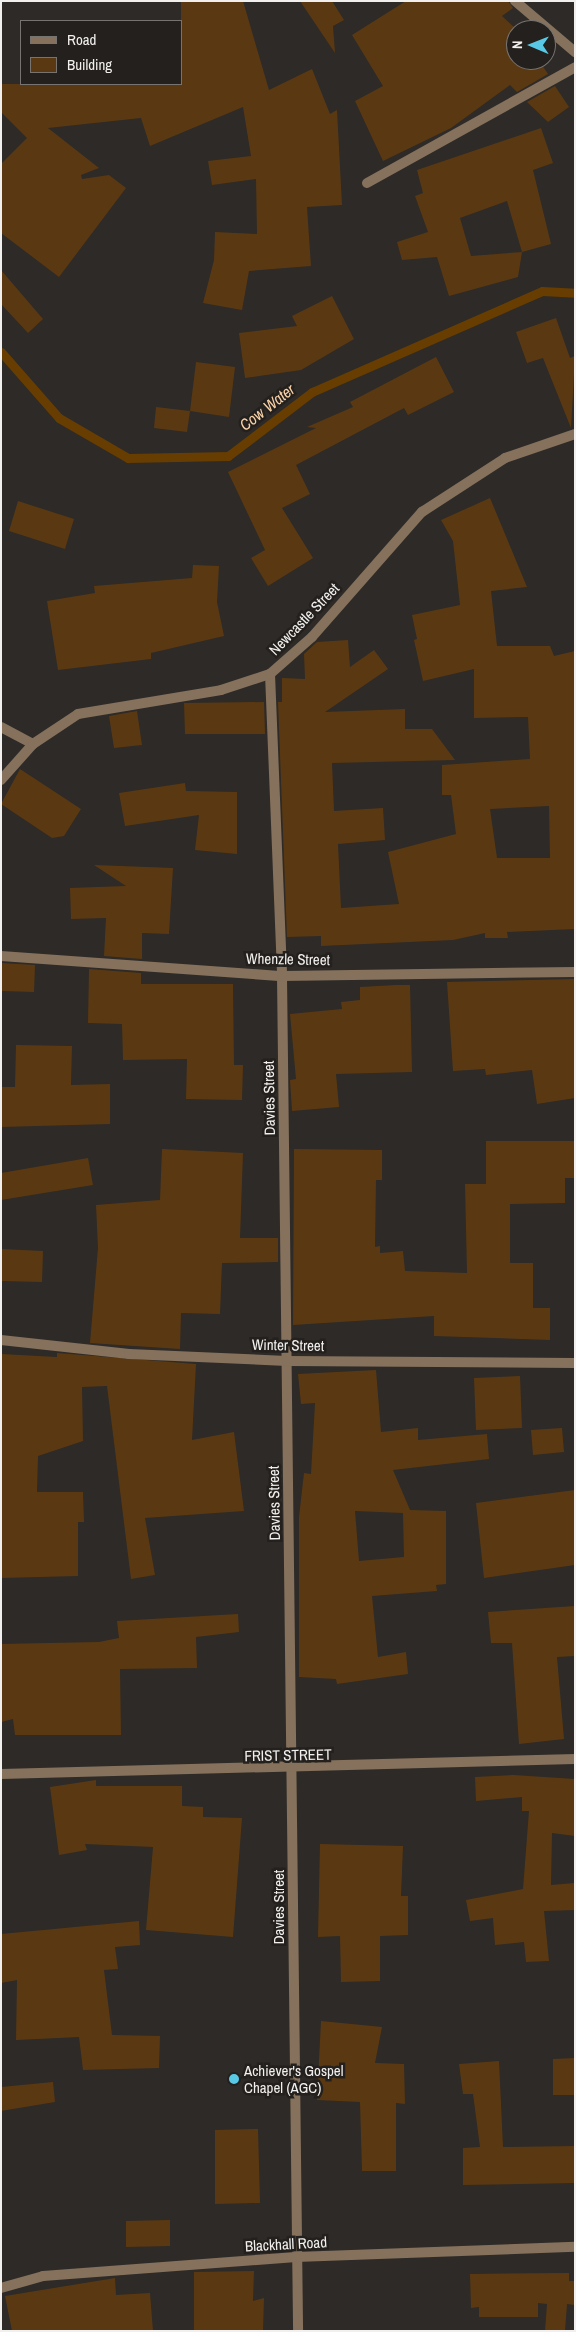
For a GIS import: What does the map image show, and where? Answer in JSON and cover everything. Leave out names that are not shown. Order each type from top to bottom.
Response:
[{"type":"street","points":[[515,1],[575,52]]},
{"type":"street","points":[[367,182],[575,67]]},
{"type":"street","name":"Newcastle Street","points":[[1,780],[33,744],[78,714],[221,690],[270,674],[312,637],[422,512],[505,458],[575,434]]},
{"type":"street","name":"Davies Street","points":[[270,674],[282,976],[293,1770],[298,2331]]},
{"type":"street","points":[[1,727],[33,744]]},
{"type":"street","name":"Whenzle Street","points":[[1,956],[282,976],[575,972]]},
{"type":"street","name":"Winter Street","points":[[1,1340],[129,1354],[287,1361],[575,1363]]},
{"type":"street","name":"FRIST STREET","points":[[1,1774],[293,1770],[575,1760]]},
{"type":"street","name":"Blackhall Road","points":[[1,2288],[43,2276],[296,2257],[575,2247]]},
{"type":"building","points":[[181,1],[243,1],[269,90],[312,69],[330,114],[337,110],[342,205],[307,207],[311,266],[249,271],[242,310],[203,303],[214,260],[215,232],[257,234],[256,179],[212,185],[208,161],[251,156],[243,107],[150,146],[141,118],[48,128],[99,168],[81,175],[82,179],[109,175],[126,188],[59,277],[1,233],[1,164],[27,138],[1,112],[1,84],[182,85]]},
{"type":"building","points":[[300,1],[332,1],[344,20],[333,26],[335,53]]},
{"type":"building","points":[[406,1],[508,1],[513,8],[502,16],[506,20],[506,70],[545,70],[548,74],[517,92],[510,85],[451,128],[383,161],[355,101],[383,86],[352,35]]},
{"type":"building","points":[[555,86],[569,107],[548,122],[527,102]]},
{"type":"building","points":[[541,128],[553,163],[533,170],[551,244],[522,252],[518,277],[449,296],[437,257],[402,260],[397,242],[428,232],[415,196],[423,193],[417,170]],"holes":[[[507,201],[522,252],[471,256],[460,218]]]},
{"type":"building","points":[[1,270],[43,319],[28,333],[1,304]]},
{"type":"building","points":[[332,296],[354,339],[301,370],[245,378],[239,333],[297,326],[292,316]]},
{"type":"building","points":[[556,318],[570,358],[575,356],[571,428],[543,358],[527,363],[516,332]]},
{"type":"building","points":[[436,357],[454,392],[408,415],[404,408],[296,465],[310,494],[282,508],[313,558],[268,586],[251,558],[265,550],[228,472],[316,428],[307,427],[353,407],[350,402]]},
{"type":"building","points":[[196,362],[235,367],[229,417],[190,411]]},
{"type":"building","points":[[156,407],[190,411],[187,432],[154,428]]},
{"type":"building","points":[[490,498],[527,587],[491,591],[497,646],[550,646],[554,656],[575,651],[575,929],[507,932],[508,938],[485,938],[485,933],[453,940],[321,946],[321,936],[287,937],[278,702],[282,702],[282,678],[305,679],[304,654],[317,642],[348,640],[350,667],[374,650],[388,669],[325,712],[405,709],[405,729],[432,729],[455,760],[332,763],[334,811],[383,808],[385,840],[338,844],[341,908],[399,904],[388,852],[456,834],[451,795],[442,795],[442,765],[530,759],[528,717],[474,718],[474,669],[423,681],[414,640],[417,639],[412,615],[460,605],[453,541],[441,520]],"holes":[[[549,806],[550,858],[497,858],[490,809]]]},
{"type":"building","points":[[18,501],[74,519],[65,549],[9,531]]},
{"type":"building","points":[[193,565],[219,566],[217,602],[224,636],[151,653],[151,659],[58,670],[47,601],[95,593],[94,586],[192,578]]},
{"type":"building","points":[[264,702],[265,734],[185,734],[184,703]]},
{"type":"building","points":[[137,711],[142,745],[114,748],[109,716]]},
{"type":"building","points":[[20,769],[81,809],[64,836],[52,838],[1,804]]},
{"type":"building","points":[[185,783],[186,791],[237,792],[237,854],[195,850],[199,815],[125,826],[119,793]]},
{"type":"building","points":[[94,865],[173,868],[169,934],[142,933],[142,959],[104,956],[106,918],[71,919],[70,888],[126,886]]},
{"type":"building","points":[[1,963],[35,965],[34,992],[1,991]]},
{"type":"building","points":[[89,969],[141,973],[141,984],[233,984],[234,1065],[243,1065],[242,1100],[186,1099],[187,1059],[123,1060],[122,1024],[88,1023]]},
{"type":"building","points":[[575,979],[575,1098],[537,1104],[532,1070],[486,1075],[485,1069],[453,1071],[447,982]]},
{"type":"building","points":[[410,985],[412,1072],[336,1074],[339,1107],[292,1111],[290,1080],[296,1079],[290,1014],[342,1009],[341,1002],[360,1000],[360,987]]},
{"type":"building","points":[[16,1045],[72,1046],[71,1085],[110,1084],[110,1124],[1,1127],[1,1087],[15,1087]]},
{"type":"building","points":[[486,1141],[575,1141],[575,1178],[565,1178],[565,1203],[510,1204],[510,1263],[533,1263],[533,1308],[550,1308],[550,1340],[434,1336],[434,1316],[293,1325],[294,1149],[382,1150],[382,1180],[376,1180],[375,1247],[380,1246],[380,1253],[403,1251],[405,1271],[467,1273],[465,1184],[486,1184]]},
{"type":"building","points":[[162,1149],[243,1153],[240,1238],[278,1238],[278,1262],[222,1263],[220,1314],[181,1313],[180,1349],[90,1343],[98,1248],[96,1205],[160,1200]]},
{"type":"building","points":[[88,1158],[93,1185],[1,1200],[1,1173]]},
{"type":"building","points":[[1,1249],[43,1251],[42,1282],[1,1281]]},
{"type":"building","points":[[57,1353],[196,1364],[192,1440],[234,1432],[244,1511],[145,1518],[155,1575],[131,1579],[107,1386],[82,1387],[83,1441],[38,1456],[37,1492],[83,1492],[84,1522],[78,1522],[78,1576],[1,1578],[1,1354],[57,1357]]},
{"type":"building","points":[[376,1370],[381,1432],[418,1428],[418,1440],[487,1434],[489,1459],[393,1470],[410,1510],[446,1511],[446,1584],[436,1585],[437,1591],[372,1596],[378,1657],[406,1652],[408,1674],[337,1684],[336,1679],[299,1677],[299,1517],[304,1473],[311,1474],[315,1403],[301,1404],[298,1374]],"holes":[[[355,1511],[403,1513],[404,1557],[359,1561]]]},
{"type":"building","points":[[520,1376],[522,1428],[476,1430],[474,1378]]},
{"type":"building","points":[[562,1428],[564,1452],[533,1455],[531,1430]]},
{"type":"building","points":[[575,1490],[575,1565],[484,1578],[476,1503]]},
{"type":"building","points":[[575,1606],[575,1656],[557,1657],[564,1739],[519,1744],[512,1643],[491,1643],[488,1612]]},
{"type":"building","points":[[238,1614],[239,1632],[196,1637],[197,1668],[120,1669],[121,1735],[15,1735],[13,1719],[1,1722],[1,1644],[99,1642],[119,1638],[117,1621]]},
{"type":"building","points":[[513,1775],[575,1779],[575,1836],[552,1833],[551,1885],[575,1883],[575,1910],[544,1911],[549,1961],[526,1962],[524,1942],[495,1945],[493,1918],[470,1921],[466,1900],[523,1889],[529,1811],[522,1811],[522,1797],[476,1801],[475,1777]]},
{"type":"building","points":[[96,1780],[96,1786],[182,1786],[182,1806],[203,1807],[203,1817],[242,1818],[233,1937],[146,1930],[153,1847],[85,1844],[87,1850],[59,1855],[50,1787]]},
{"type":"building","points":[[320,1844],[403,1846],[401,1896],[408,1896],[408,1935],[380,1936],[380,1981],[341,1982],[340,1936],[318,1937]]},
{"type":"building","points":[[139,1921],[140,1945],[115,1947],[118,1969],[104,1970],[112,2035],[160,2036],[159,2068],[83,2070],[79,2037],[16,2040],[17,1980],[1,1983],[1,1934]]},
{"type":"building","points":[[321,2021],[382,2027],[375,2063],[404,2064],[405,2104],[396,2103],[396,2171],[362,2171],[360,2102],[317,2100]]},
{"type":"building","points":[[575,2058],[575,2095],[553,2095],[553,2059]]},
{"type":"building","points":[[499,2061],[503,2147],[575,2146],[575,2183],[463,2185],[463,2148],[480,2147],[473,2094],[463,2094],[459,2064]]},
{"type":"building","points":[[53,2082],[55,2102],[1,2111],[1,2087]]},
{"type":"building","points":[[258,2129],[260,2203],[215,2204],[215,2130]]},
{"type":"building","points":[[170,2220],[170,2246],[126,2247],[126,2221]]},
{"type":"building","points":[[254,2271],[253,2301],[264,2298],[263,2331],[194,2331],[194,2272]]},
{"type":"building","points":[[569,2273],[569,2281],[575,2281],[575,2305],[567,2304],[565,2331],[545,2331],[547,2304],[538,2303],[538,2317],[479,2317],[479,2307],[471,2308],[470,2274]]},
{"type":"building","points":[[115,2278],[116,2295],[150,2293],[153,2331],[12,2331],[5,2296]]},
{"type":"waterway","name":"Cow Water","points":[[1,352],[59,418],[128,458],[228,456],[312,392],[542,291],[575,293]]},
{"type":"place","name":"Achiever's Gospel Chapel (AGC)","points":[[234,2079]]}]
